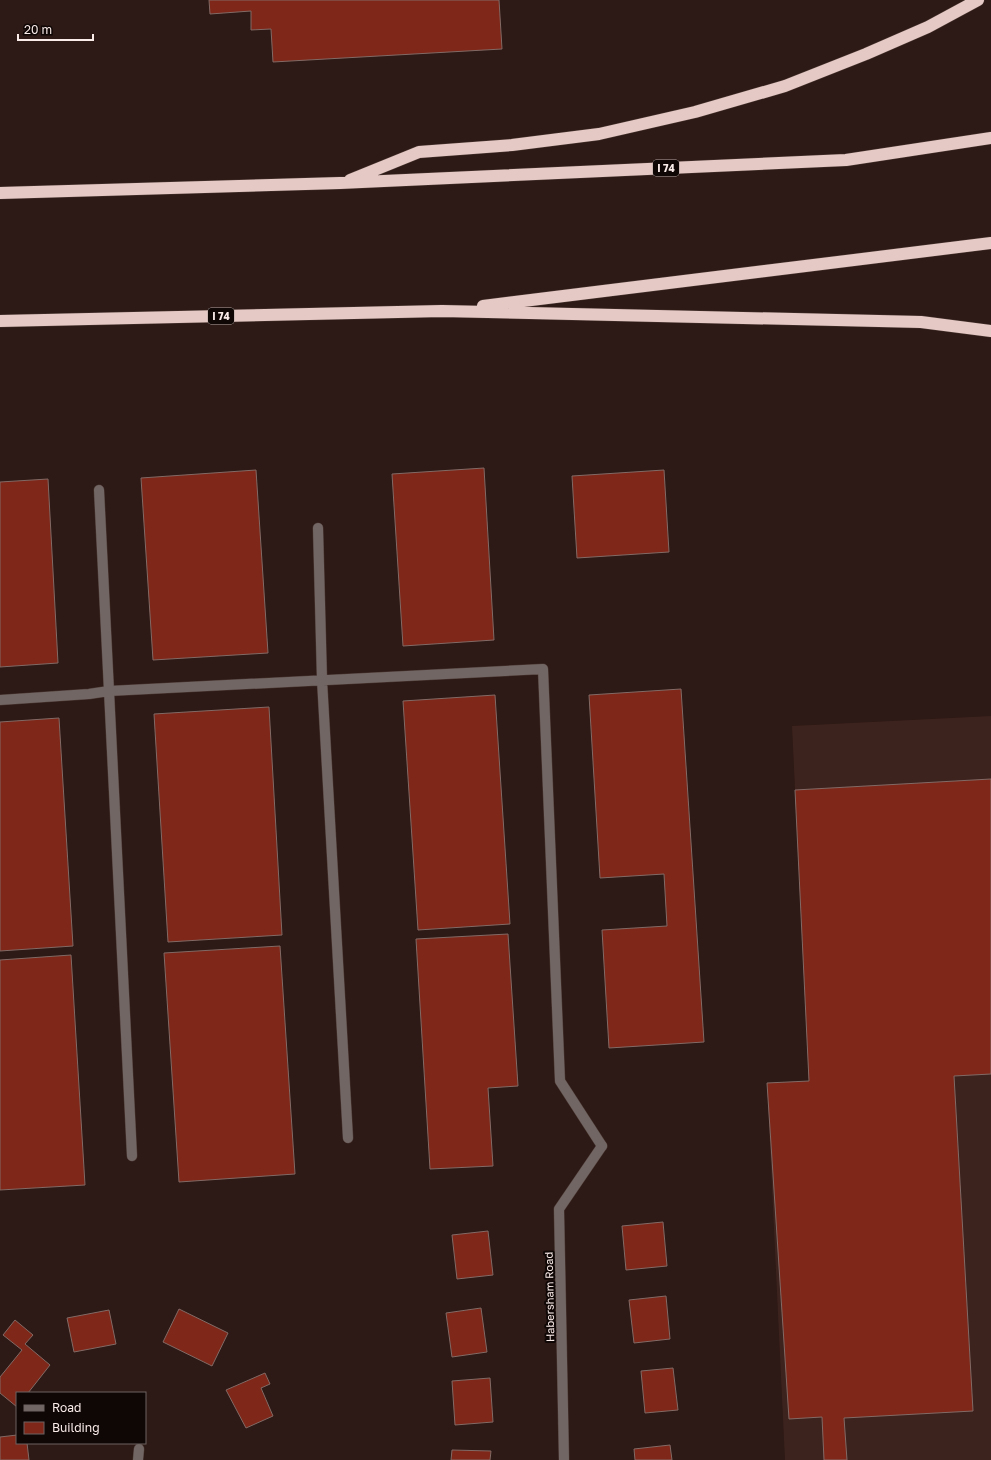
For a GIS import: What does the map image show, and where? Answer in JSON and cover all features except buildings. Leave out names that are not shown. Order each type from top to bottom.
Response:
[{"type":"highway","points":[[340,183],[419,152],[512,145],[599,134],[695,112],[785,86],[866,54],[928,27],[978,0]]},
{"type":"highway","name":"I 74","points":[[0,194],[340,183],[846,160],[991,138]]},
{"type":"highway","name":"I 74","points":[[0,321],[442,311],[991,242]]},
{"type":"highway","points":[[442,311],[921,322],[991,332]]},
{"type":"street","points":[[99,490],[132,1156]]},
{"type":"street","points":[[318,528],[322,680],[348,1138]]},
{"type":"street","name":"Habersham Road","points":[[322,680],[542,668],[560,1081],[602,1146],[559,1209],[564,1460]]},
{"type":"street","points":[[0,700],[88,694],[109,691],[322,680]]},
{"type":"street","points":[[138,1460],[139,1449]]},
{"type":"shaded area","points":[[991,716],[991,1460],[785,1460],[767,1083],[809,1081],[792,726]]}]
